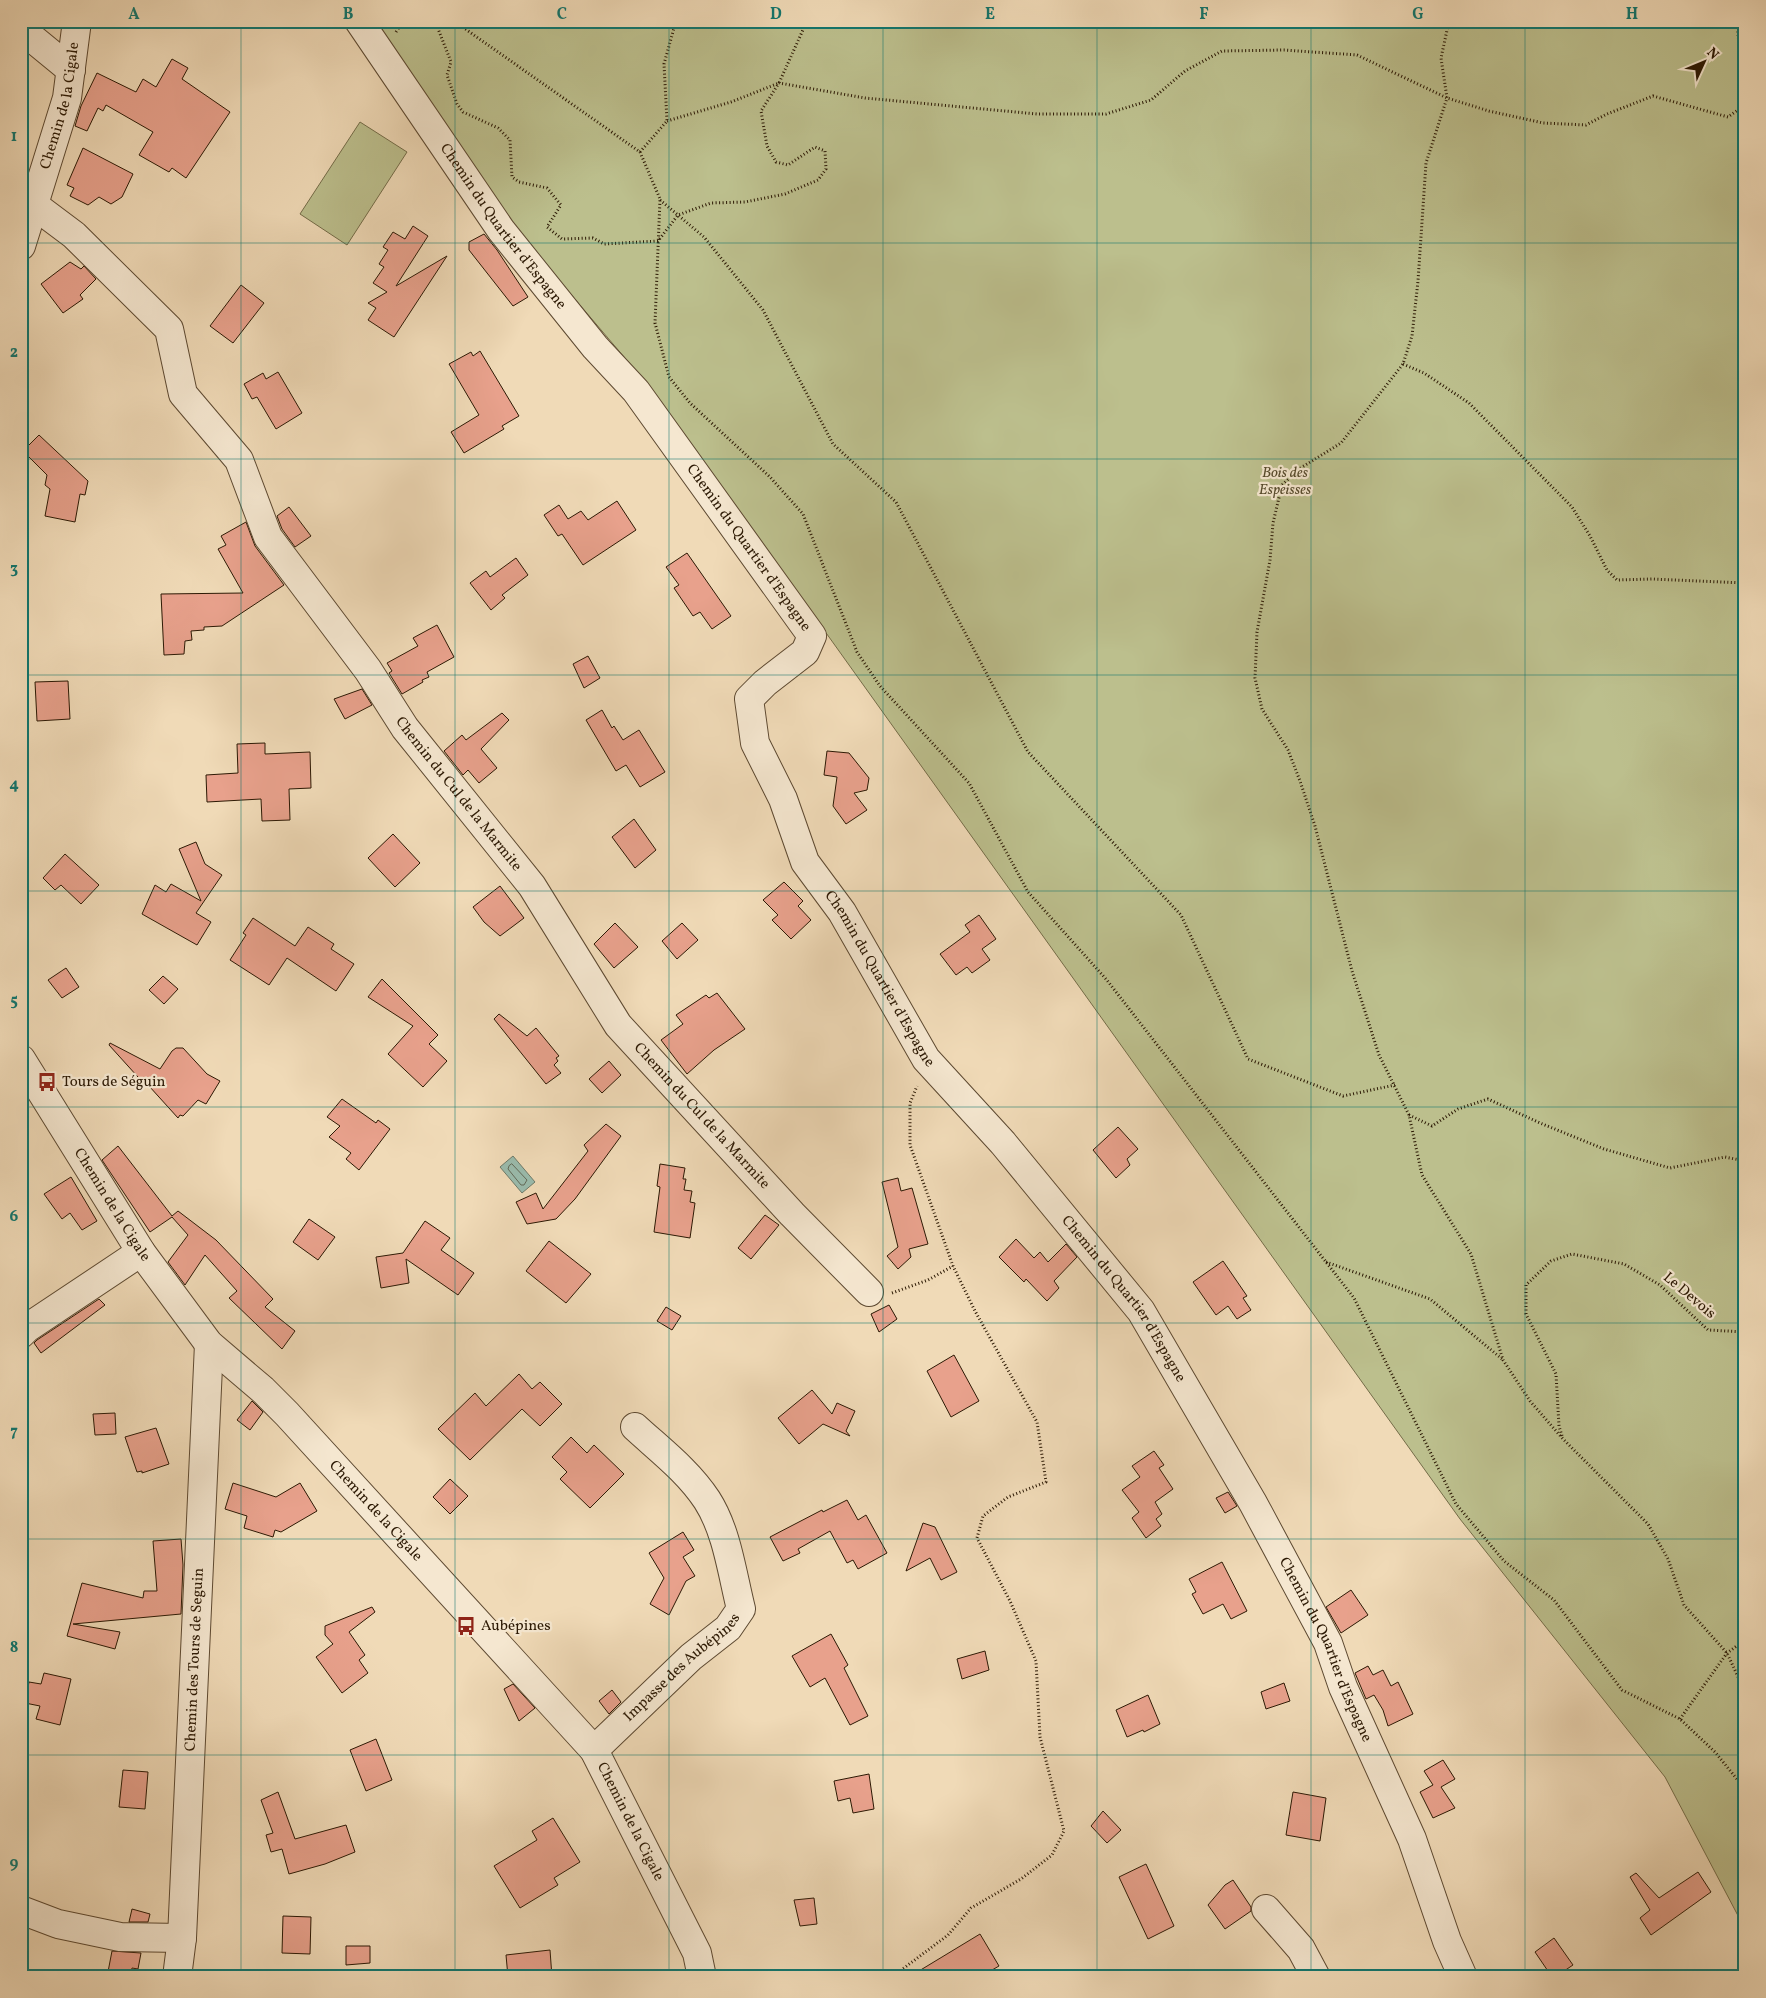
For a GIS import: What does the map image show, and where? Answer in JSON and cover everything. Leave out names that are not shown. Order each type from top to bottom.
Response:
[{"type":"street","name":"Chemin de la Cigale","points":[[21,246],[67,98],[77,21]]},
{"type":"street","name":"Chemin du Quartier d'Espagne","points":[[359,21],[501,230],[595,347],[636,391],[812,636],[805,652],[765,683],[749,699],[755,743],[783,799],[805,862],[842,912],[926,1059],[1003,1143],[1141,1312],[1151,1328],[1253,1503],[1328,1643],[1343,1687],[1412,1839],[1447,1941],[1463,1977]]},
{"type":"street","points":[[21,29],[71,70]]},
{"type":"street","name":"Chemin du Cul de la Marmite","points":[[34,205],[74,235],[168,329],[183,394],[239,460],[268,537],[368,670],[405,728],[532,886],[618,1025],[792,1214],[869,1292]]},
{"type":"street","name":"Chemin de la Cigale","points":[[21,1059],[141,1252],[209,1344],[263,1390],[287,1414],[594,1750],[697,1953],[702,1977]]},
{"type":"street","points":[[21,1334],[27,1328],[141,1252]]},
{"type":"street","name":"Chemin des Tours de Seguin","points":[[177,1977],[182,1938],[209,1344]]},
{"type":"street","name":"Impasse des Aubépines","points":[[594,1750],[691,1657],[728,1628],[741,1609],[721,1529],[708,1501],[689,1476],[635,1427]]},
{"type":"street","points":[[1266,1908],[1301,1949],[1316,1977]]},
{"type":"street","points":[[21,1910],[58,1924],[120,1937],[182,1938]]},
{"type":"path","points":[[435,21],[452,62],[447,74],[457,104],[463,112],[498,128],[510,140],[512,177],[519,182],[547,188],[562,205],[547,227],[562,239],[593,238],[604,244],[658,241],[678,215],[711,203],[745,202],[785,194],[818,180],[826,169],[825,151],[815,147],[788,165],[776,162],[767,146],[761,111],[779,83],[807,21]]},
{"type":"path","points":[[454,21],[640,152],[660,199],[704,237],[763,310],[834,444],[896,502],[1028,752],[1182,915],[1248,1059],[1343,1096],[1395,1085]]},
{"type":"path","points":[[667,120],[664,64],[676,21]]},
{"type":"path","points":[[1449,21],[1442,58],[1447,98],[1426,163],[1418,281],[1412,336],[1403,364],[1340,443],[1299,469],[1282,485],[1273,523],[1270,560],[1257,632],[1255,678],[1262,709],[1288,750],[1300,781],[1315,826],[1352,971],[1379,1055],[1410,1115],[1422,1175],[1472,1254],[1503,1360]]},
{"type":"path","points":[[1737,21],[1740,58],[1745,78]]},
{"type":"path","points":[[640,152],[667,120],[731,102],[779,83],[866,98],[1037,114],[1106,114],[1151,100],[1185,71],[1222,51],[1284,50],[1357,55],[1447,98],[1489,112],[1543,123],[1586,124],[1653,96],[1728,117],[1745,105]]},
{"type":"path","points":[[660,199],[655,323],[669,377],[690,403],[770,477],[803,514],[857,652],[880,686],[970,783],[1028,892],[1106,979],[1354,1298],[1456,1504],[1504,1560],[1554,1600],[1622,1690],[1680,1719],[1715,1752],[1745,1789]]},
{"type":"path","points":[[1403,364],[1424,373],[1469,403],[1572,507],[1590,536],[1607,570],[1616,580],[1652,578],[1745,583]]},
{"type":"path","points":[[892,1977],[948,1935],[971,1908],[1021,1879],[1052,1855],[1064,1831],[1040,1737],[1036,1661],[1010,1601],[977,1538],[983,1516],[1008,1497],[1046,1482],[1037,1422],[975,1311],[953,1266],[910,1145],[910,1103],[926,1059]]},
{"type":"path","points":[[1410,1115],[1432,1126],[1458,1109],[1488,1099],[1604,1149],[1670,1168],[1725,1157],[1745,1161]]},
{"type":"path","name":"Le Devois","points":[[1563,1439],[1559,1426],[1556,1374],[1526,1314],[1526,1285],[1550,1261],[1572,1254],[1624,1264],[1660,1285],[1708,1330],[1745,1332]]},
{"type":"path","points":[[1326,1262],[1430,1299],[1503,1360],[1530,1401],[1563,1439],[1648,1524],[1668,1559],[1684,1605],[1727,1653],[1745,1692]]},
{"type":"path","points":[[869,1292],[894,1293],[928,1280],[953,1266]]},
{"type":"path","points":[[1680,1719],[1727,1653],[1745,1640]]},
{"type":"green space","name":"Bois des Espeisses","points":[[371,21],[1745,21],[1745,1929],[1665,1777],[1460,1519],[653,391],[517,231]]},
{"type":"green space","points":[[360,122],[407,152],[347,245],[300,214]]},
{"type":"water","points":[[513,1156],[535,1182],[522,1193],[500,1167]]},
{"type":"building","points":[[172,59],[188,68],[182,79],[230,112],[186,178],[172,168],[169,172],[139,155],[153,132],[106,105],[103,111],[98,108],[87,131],[75,126],[81,106],[97,73],[136,92],[143,79],[156,87]]},
{"type":"building","points":[[83,148],[133,174],[122,197],[111,204],[99,197],[88,205],[70,196],[74,188],[67,185]]},
{"type":"building","points":[[413,226],[428,236],[396,286],[447,256],[394,337],[368,320],[376,308],[368,303],[387,292],[373,283],[384,267],[379,264],[388,250],[383,247],[393,232],[405,239]]},
{"type":"building","points":[[484,234],[528,297],[513,306],[469,250],[469,242]]},
{"type":"building","points":[[70,262],[81,269],[84,266],[96,279],[80,295],[83,299],[63,313],[41,284]]},
{"type":"building","points":[[241,285],[264,303],[233,343],[210,326]]},
{"type":"building","points":[[480,351],[519,416],[502,426],[504,429],[464,453],[451,432],[479,415],[449,364],[471,352],[473,356]]},
{"type":"building","points":[[278,372],[302,413],[276,429],[257,397],[252,399],[244,384],[263,373],[266,379]]},
{"type":"building","points":[[39,435],[88,481],[85,495],[80,494],[75,522],[45,516],[50,489],[45,485],[47,475],[23,451]]},
{"type":"building","points":[[617,501],[636,530],[583,565],[562,534],[558,536],[544,515],[559,505],[568,519],[581,511],[588,520]]},
{"type":"building","points":[[289,507],[311,536],[295,547],[282,529],[277,516]]},
{"type":"building","points":[[246,522],[255,546],[284,585],[222,626],[204,627],[204,630],[191,631],[192,640],[185,641],[184,654],[164,655],[161,594],[243,593],[218,549],[226,545],[221,536]]},
{"type":"building","points":[[687,553],[731,616],[712,629],[700,612],[693,616],[674,588],[679,585],[666,567]]},
{"type":"building","points":[[516,558],[528,575],[502,595],[505,598],[491,610],[470,583],[486,571],[490,577]]},
{"type":"building","points":[[437,625],[454,657],[427,672],[429,677],[402,694],[389,673],[392,671],[387,663],[418,646],[413,638]]},
{"type":"building","points":[[588,656],[600,678],[584,688],[573,664]]},
{"type":"building","points":[[68,681],[70,719],[37,721],[35,682]]},
{"type":"building","points":[[362,689],[372,705],[345,719],[334,699]]},
{"type":"building","points":[[602,710],[612,728],[614,726],[623,740],[639,730],[665,772],[640,787],[626,765],[616,771],[586,720]]},
{"type":"building","points":[[502,713],[509,720],[481,749],[497,768],[479,783],[468,770],[463,775],[444,751],[462,735],[466,740]]},
{"type":"building","points":[[265,743],[265,754],[310,752],[311,788],[289,789],[290,820],[262,821],[261,799],[207,802],[206,775],[238,773],[237,744]]},
{"type":"building","points":[[827,751],[849,753],[869,778],[867,790],[854,793],[867,810],[846,824],[833,806],[837,777],[824,775]]},
{"type":"building","points":[[634,819],[656,850],[635,868],[612,837]]},
{"type":"building","points":[[393,834],[420,863],[395,887],[368,858]]},
{"type":"building","points":[[196,842],[205,864],[222,875],[196,913],[211,922],[197,945],[142,914],[155,885],[166,892],[171,884],[201,901],[179,849]]},
{"type":"building","points":[[65,854],[99,885],[81,904],[61,885],[55,890],[43,878]]},
{"type":"building","points":[[784,882],[803,901],[798,906],[811,920],[791,939],[772,920],[778,915],[763,900]]},
{"type":"building","points":[[500,886],[524,918],[500,936],[484,922],[473,907]]},
{"type":"building","points":[[979,915],[996,939],[982,949],[990,960],[972,973],[967,967],[956,975],[940,954],[970,932],[965,925]]},
{"type":"building","points":[[253,918],[295,946],[308,927],[334,944],[331,949],[354,964],[336,991],[287,958],[269,985],[230,960],[246,935],[243,933]]},
{"type":"building","points":[[615,923],[638,947],[614,968],[594,944]]},
{"type":"building","points":[[682,923],[698,940],[677,959],[662,941]]},
{"type":"building","points":[[66,968],[79,987],[62,998],[48,980]]},
{"type":"building","points":[[163,976],[178,989],[164,1004],[149,990]]},
{"type":"building","points":[[382,979],[438,1035],[429,1044],[447,1061],[423,1087],[388,1054],[413,1026],[368,997]]},
{"type":"building","points":[[717,993],[745,1029],[714,1050],[687,1074],[661,1040],[683,1024],[676,1015],[706,995],[709,998]]},
{"type":"building","points":[[499,1014],[527,1036],[536,1028],[559,1056],[556,1058],[558,1061],[554,1065],[561,1073],[546,1084],[494,1019]]},
{"type":"building","points":[[110,1043],[160,1069],[172,1051],[176,1048],[183,1048],[207,1074],[220,1081],[206,1104],[198,1100],[183,1116],[180,1115],[178,1118],[149,1086],[147,1087],[109,1045]]},
{"type":"building","points":[[609,1061],[621,1075],[602,1093],[589,1079]]},
{"type":"building","points":[[342,1099],[376,1123],[378,1120],[390,1129],[359,1170],[346,1159],[351,1153],[329,1137],[340,1126],[327,1117]]},
{"type":"building","points":[[606,1124],[621,1136],[575,1199],[556,1219],[527,1224],[516,1202],[536,1193],[543,1209],[588,1151],[584,1145]]},
{"type":"building","points":[[1118,1127],[1138,1149],[1127,1159],[1130,1165],[1116,1178],[1093,1150]]},
{"type":"building","points":[[118,1146],[172,1216],[178,1211],[216,1240],[273,1299],[265,1307],[295,1331],[282,1349],[229,1298],[237,1291],[205,1255],[185,1285],[168,1262],[188,1235],[172,1217],[150,1232],[102,1160]]},
{"type":"building","points":[[660,1164],[685,1168],[684,1190],[692,1191],[690,1202],[695,1203],[690,1238],[654,1232],[660,1187],[657,1186]]},
{"type":"building","points":[[71,1177],[97,1221],[82,1230],[70,1213],[62,1219],[44,1194]]},
{"type":"building","points":[[898,1178],[901,1191],[912,1188],[928,1244],[909,1249],[911,1257],[898,1269],[887,1256],[898,1247],[882,1182]]},
{"type":"building","points":[[765,1215],[779,1225],[751,1259],[738,1248]]},
{"type":"building","points":[[309,1219],[335,1237],[318,1260],[293,1242]]},
{"type":"building","points":[[425,1221],[450,1238],[441,1250],[474,1273],[458,1295],[406,1259],[409,1283],[381,1288],[376,1257],[403,1253]]},
{"type":"building","points":[[1016,1239],[1034,1258],[1040,1252],[1048,1262],[1066,1244],[1077,1257],[1054,1281],[1059,1288],[1047,1301],[1026,1279],[1024,1282],[999,1257]]},
{"type":"building","points":[[549,1241],[591,1274],[566,1303],[526,1271]]},
{"type":"building","points":[[1223,1261],[1247,1296],[1243,1298],[1251,1310],[1237,1319],[1228,1306],[1216,1315],[1193,1282]]},
{"type":"building","points":[[99,1299],[105,1305],[41,1353],[34,1343],[37,1340]]},
{"type":"building","points":[[889,1305],[897,1319],[879,1332],[871,1314]]},
{"type":"building","points":[[666,1307],[681,1316],[672,1330],[657,1321]]},
{"type":"building","points":[[954,1355],[979,1401],[951,1417],[927,1371]]},
{"type":"building","points":[[519,1374],[532,1389],[540,1382],[562,1404],[540,1426],[522,1409],[470,1460],[438,1429],[475,1393],[486,1406]]},
{"type":"building","points":[[812,1390],[832,1414],[837,1403],[855,1411],[846,1431],[850,1436],[823,1424],[799,1444],[778,1418]]},
{"type":"building","points":[[252,1401],[263,1412],[250,1430],[237,1420]]},
{"type":"building","points":[[115,1413],[116,1434],[95,1435],[93,1414]]},
{"type":"building","points":[[156,1428],[169,1464],[142,1473],[142,1471],[137,1472],[125,1437]]},
{"type":"building","points":[[571,1437],[587,1453],[594,1445],[624,1474],[590,1508],[560,1479],[567,1472],[552,1457]]},
{"type":"building","points":[[1154,1451],[1164,1465],[1159,1468],[1173,1489],[1155,1502],[1162,1514],[1156,1519],[1161,1526],[1146,1538],[1132,1518],[1139,1512],[1122,1490],[1140,1477],[1132,1466]]},
{"type":"building","points":[[450,1479],[468,1496],[450,1514],[433,1497]]},
{"type":"building","points":[[233,1483],[276,1497],[300,1483],[317,1511],[281,1532],[275,1530],[273,1537],[244,1528],[247,1516],[225,1509]]},
{"type":"building","points":[[1228,1492],[1237,1506],[1225,1513],[1216,1498]]},
{"type":"building","points":[[847,1500],[858,1520],[866,1515],[887,1553],[858,1569],[853,1560],[847,1563],[830,1531],[798,1549],[800,1553],[783,1561],[770,1537],[822,1510],[823,1512]]},
{"type":"building","points":[[923,1523],[935,1527],[957,1572],[941,1580],[930,1558],[906,1571]]},
{"type":"building","points":[[683,1532],[694,1550],[683,1557],[695,1576],[686,1581],[669,1615],[650,1604],[664,1578],[649,1553]]},
{"type":"building","points":[[181,1539],[183,1565],[181,1614],[73,1624],[120,1632],[115,1649],[67,1636],[82,1583],[143,1598],[144,1591],[157,1591],[153,1541]]},
{"type":"building","points":[[1222,1562],[1247,1611],[1231,1619],[1223,1604],[1203,1614],[1192,1594],[1196,1592],[1189,1579]]},
{"type":"building","points":[[1351,1590],[1368,1615],[1341,1633],[1326,1607]]},
{"type":"building","points":[[372,1607],[375,1612],[349,1632],[365,1655],[359,1660],[368,1673],[342,1693],[316,1657],[333,1644],[325,1635],[325,1626]]},
{"type":"building","points":[[831,1634],[848,1665],[844,1668],[868,1716],[850,1725],[825,1678],[810,1687],[792,1656]]},
{"type":"building","points":[[985,1651],[989,1670],[962,1679],[957,1659]]},
{"type":"building","points":[[1368,1666],[1373,1675],[1383,1670],[1391,1686],[1398,1682],[1413,1714],[1388,1726],[1383,1710],[1374,1695],[1366,1699],[1355,1673]]},
{"type":"building","points":[[44,1673],[71,1679],[60,1725],[36,1719],[40,1706],[25,1703],[29,1682],[41,1684]]},
{"type":"building","points":[[1284,1683],[1290,1701],[1266,1709],[1261,1692]]},
{"type":"building","points":[[513,1684],[535,1708],[519,1721],[504,1689]]},
{"type":"building","points":[[612,1690],[621,1702],[609,1714],[599,1701]]},
{"type":"building","points":[[1148,1695],[1160,1724],[1144,1732],[1143,1730],[1127,1737],[1116,1710]]},
{"type":"building","points":[[376,1739],[392,1780],[366,1791],[350,1750]]},
{"type":"building","points":[[1443,1760],[1455,1779],[1441,1787],[1455,1808],[1433,1818],[1420,1792],[1433,1785],[1424,1771]]},
{"type":"building","points":[[123,1770],[148,1772],[145,1809],[119,1807]]},
{"type":"building","points":[[869,1774],[874,1809],[853,1813],[850,1798],[838,1801],[834,1781]]},
{"type":"building","points":[[278,1792],[295,1839],[346,1825],[355,1852],[325,1864],[289,1874],[282,1849],[271,1852],[266,1835],[273,1833],[261,1800]]},
{"type":"building","points":[[1293,1792],[1326,1798],[1320,1841],[1286,1835]]},
{"type":"building","points":[[1103,1811],[1121,1830],[1107,1843],[1091,1826]]},
{"type":"building","points":[[553,1818],[580,1862],[554,1878],[558,1885],[520,1908],[494,1866],[537,1840],[532,1831]]},
{"type":"building","points":[[1146,1864],[1174,1926],[1148,1939],[1119,1877]]},
{"type":"building","points":[[1698,1872],[1711,1892],[1651,1935],[1640,1918],[1650,1910],[1630,1877],[1636,1873],[1659,1898]]},
{"type":"building","points":[[1233,1880],[1251,1907],[1251,1911],[1225,1929],[1208,1905],[1225,1885]]},
{"type":"building","points":[[814,1898],[817,1924],[800,1926],[794,1900]]},
{"type":"building","points":[[132,1909],[150,1914],[148,1922],[129,1922]]},
{"type":"building","points":[[283,1916],[311,1917],[310,1954],[282,1953]]},
{"type":"building","points":[[980,1934],[999,1966],[980,1977],[909,1977]]},
{"type":"building","points":[[1554,1938],[1573,1965],[1552,1977],[1535,1952]]},
{"type":"building","points":[[346,1946],[370,1946],[370,1963],[346,1965]]},
{"type":"building","points":[[550,1950],[552,1977],[508,1977],[506,1955]]},
{"type":"building","points":[[112,1951],[141,1953],[138,1969],[132,1968],[130,1977],[107,1977]]},
{"type":"place","name":"Tours de Séguin","points":[[47,1082]]},
{"type":"place","name":"Aubépines","points":[[466,1626]]}]
